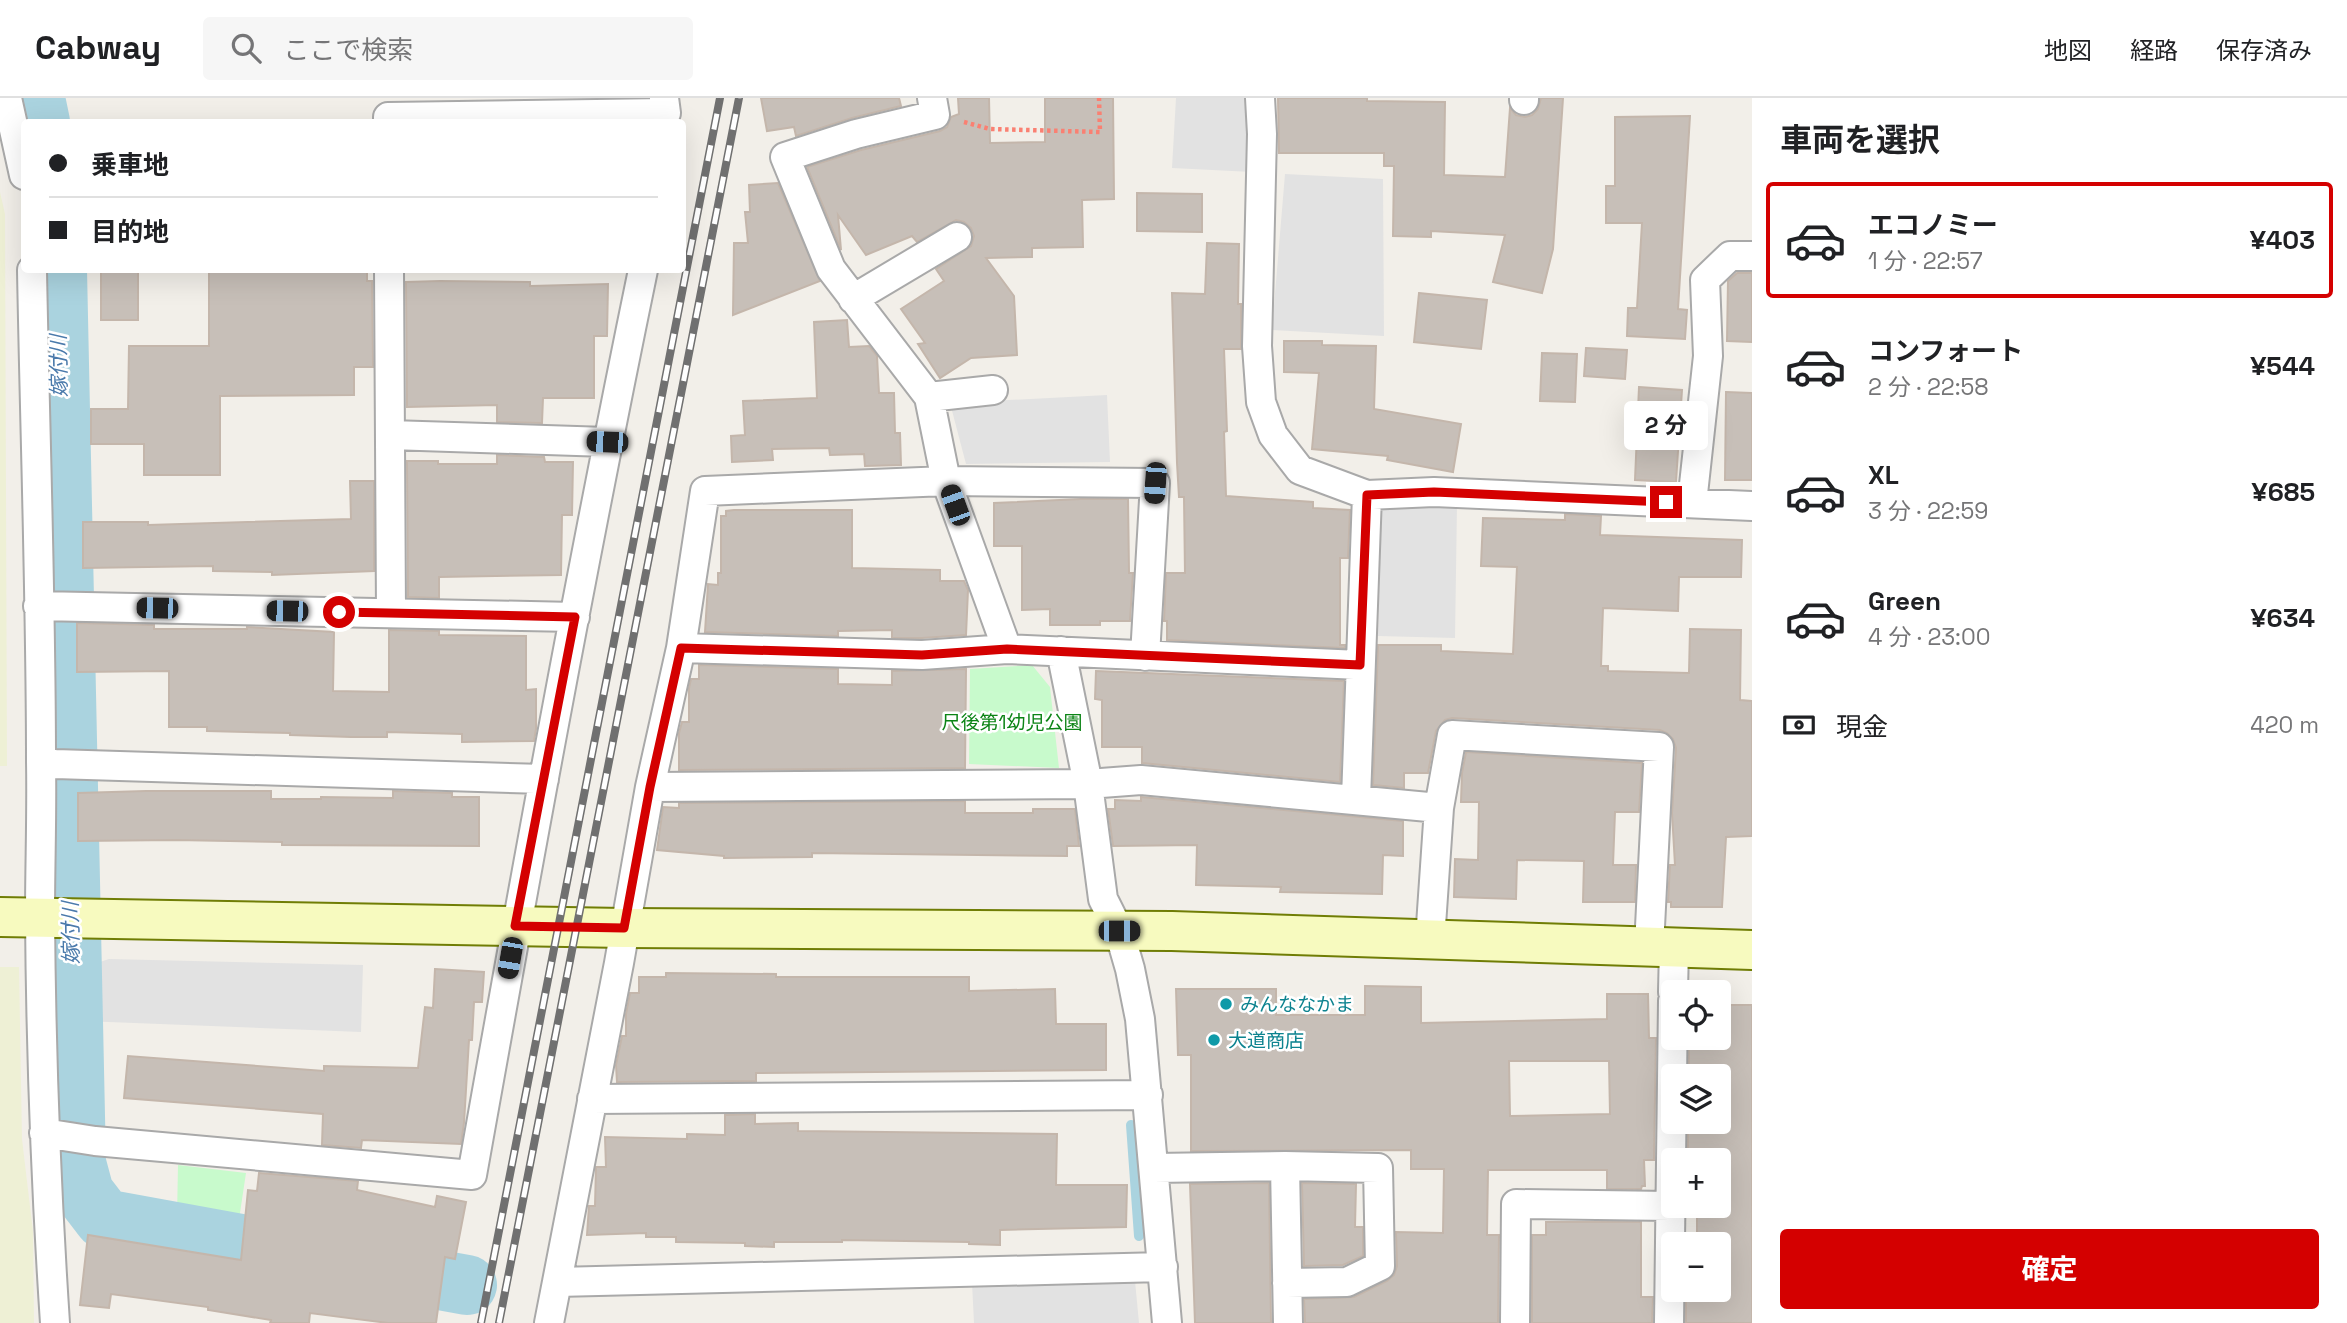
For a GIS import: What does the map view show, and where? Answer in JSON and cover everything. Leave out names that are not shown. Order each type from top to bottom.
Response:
[{"type":"street","points":[[7,98],[21,161]]},
{"type":"street","points":[[388,119],[666,113],[664,98]]},
{"type":"street","points":[[1260,98],[1262,134],[1257,346],[1261,402],[1273,435],[1300,470],[1367,495],[1434,492],[1752,506]]},
{"type":"street","points":[[934,106],[785,157],[831,269],[929,397],[946,481],[1007,649]]},
{"type":"street","points":[[853,299],[957,237]]},
{"type":"street","points":[[1692,503],[1708,355],[1704,280],[1730,256],[1752,256]]},
{"type":"street","points":[[32,273],[41,762],[40,917],[44,1133],[52,1300],[61,1322]]},
{"type":"street","points":[[389,273],[391,613]]},
{"type":"street","points":[[44,1133],[94,1141],[472,1175],[515,926],[607,442],[642,273]]},
{"type":"street","points":[[929,397],[992,390]]},
{"type":"street","points":[[390,435],[607,442]]},
{"type":"street","points":[[549,1323],[650,787],[681,648],[705,491],[946,481],[1155,483],[1145,656]]},
{"type":"street","points":[[1356,799],[1367,495]]},
{"type":"street","points":[[38,606],[575,617]]},
{"type":"street","points":[[681,648],[922,655],[1007,649],[1360,665]]},
{"type":"street","points":[[1060,652],[1088,783],[1103,899],[1119,931],[1140,1019],[1167,1323]]},
{"type":"street","points":[[1430,940],[1439,808],[1452,735],[1659,747],[1661,947],[1670,980]]},
{"type":"street","points":[[41,762],[544,779]]},
{"type":"street","points":[[650,787],[1088,783],[1141,780],[1439,808]]},
{"type":"street","points":[[0,917],[624,928],[1119,931],[1752,950]]},
{"type":"street","points":[[1672,1148],[1673,1050]]},
{"type":"street","points":[[592,1099],[1148,1096]]},
{"type":"street","points":[[1284,1166],[1288,1323]]},
{"type":"street","points":[[1154,1168],[1378,1168],[1380,1266],[1347,1282],[1287,1283]]},
{"type":"street","points":[[1515,1323],[1516,1204],[1661,1206]]},
{"type":"street","points":[[1669,1323],[1671,1218]]},
{"type":"street","points":[[557,1282],[1163,1267]]},
{"type":"path","points":[[934,106],[990,129],[1100,132],[1100,98]]},
{"type":"green space","points":[[0,192],[5,214],[7,766],[0,766]]},
{"type":"green space","name":"尺後第1幼児公園","points":[[1032,665],[1050,687],[1059,768],[969,764],[970,669]]},
{"type":"green space","points":[[0,967],[19,967],[22,1139],[33,1232],[34,1323],[0,1323]]},
{"type":"green space","points":[[178,1165],[246,1173],[238,1226],[177,1217]]},
{"type":"shaded area","points":[[1176,98],[1244,98],[1252,172],[1172,168]]},
{"type":"shaded area","points":[[1285,174],[1383,179],[1384,336],[1272,330]]},
{"type":"shaded area","points":[[1107,395],[1110,462],[966,464],[950,403]]},
{"type":"shaded area","points":[[1398,499],[1457,505],[1455,638],[1378,636],[1381,510]]},
{"type":"shaded area","points":[[109,959],[363,965],[361,1032],[83,1021],[85,967]]},
{"type":"shaded area","points":[[1135,1281],[1139,1323],[974,1323],[972,1283]]},
{"type":"building","points":[[761,98],[899,98],[901,106],[796,136],[794,127],[767,131]]},
{"type":"building","points":[[958,98],[989,98],[990,143],[1045,142],[1045,98],[1113,98],[1114,199],[1082,200],[1083,247],[1032,248],[1032,257],[986,258],[1014,296],[1017,355],[971,358],[940,378],[918,344],[925,343],[901,309],[944,281],[936,269],[971,246],[974,236],[971,228],[956,220],[917,242],[912,236],[866,255],[838,215],[841,250],[807,167],[861,150],[940,131],[947,127],[951,117],[959,114]]},
{"type":"building","points":[[1278,98],[1367,98],[1367,101],[1445,102],[1444,175],[1505,177],[1510,108],[1516,115],[1525,117],[1538,109],[1541,98],[1563,98],[1553,249],[1542,293],[1493,282],[1505,235],[1431,231],[1431,237],[1393,236],[1394,166],[1384,166],[1384,153],[1279,153]]},
{"type":"building","points":[[1690,116],[1678,309],[1687,310],[1685,339],[1627,336],[1628,308],[1637,308],[1642,223],[1606,223],[1606,186],[1615,186],[1615,117]]},
{"type":"building","points":[[778,183],[820,281],[733,315],[734,243],[748,243],[745,212],[750,212],[749,185]]},
{"type":"building","points":[[1137,193],[1202,194],[1202,232],[1137,231]]},
{"type":"building","points":[[1207,243],[1239,244],[1238,304],[1241,304],[1241,349],[1224,349],[1226,496],[1313,502],[1313,508],[1350,510],[1348,558],[1340,558],[1340,645],[1345,645],[1345,648],[1167,640],[1167,621],[1164,621],[1166,573],[1185,573],[1184,497],[1179,497],[1177,463],[1172,293],[1205,294]]},
{"type":"building","points":[[101,273],[138,273],[138,320],[101,320]]},
{"type":"building","points":[[209,273],[367,273],[367,281],[372,281],[373,367],[354,367],[354,395],[220,396],[220,475],[144,475],[144,444],[91,444],[91,409],[128,409],[129,346],[209,346]]},
{"type":"building","points":[[1737,273],[1752,273],[1752,342],[1727,341],[1728,281]]},
{"type":"building","points":[[406,282],[530,282],[530,286],[608,284],[607,336],[594,336],[594,398],[543,398],[542,423],[497,422],[497,405],[407,407]]},
{"type":"building","points":[[1419,293],[1487,300],[1481,349],[1414,342]]},
{"type":"building","points":[[847,320],[849,347],[869,346],[877,356],[879,393],[894,393],[895,433],[900,433],[901,465],[865,466],[864,454],[830,455],[829,448],[772,449],[773,460],[732,462],[731,436],[745,435],[743,401],[817,398],[814,322]]},
{"type":"building","points":[[1284,341],[1376,346],[1374,409],[1461,424],[1453,472],[1387,460],[1388,456],[1312,449],[1319,373],[1284,372]]},
{"type":"building","points":[[1586,348],[1627,350],[1625,379],[1584,376]]},
{"type":"building","points":[[1542,353],[1577,354],[1575,402],[1540,401]]},
{"type":"building","points":[[1639,387],[1682,390],[1676,482],[1635,480]]},
{"type":"building","points":[[1726,392],[1752,393],[1752,480],[1725,480]]},
{"type":"building","points":[[497,455],[544,457],[545,462],[573,462],[572,515],[562,515],[561,575],[439,577],[439,598],[408,597],[407,461],[497,464]]},
{"type":"building","points":[[350,481],[374,481],[374,571],[272,575],[272,572],[213,571],[213,566],[83,568],[83,522],[148,522],[148,525],[351,519]]},
{"type":"building","points":[[1128,499],[1129,573],[1133,573],[1130,621],[1100,621],[1100,625],[1050,625],[1050,609],[1022,610],[1022,546],[994,546],[994,503]]},
{"type":"building","points":[[852,510],[852,568],[940,570],[940,581],[964,581],[968,590],[966,635],[892,638],[892,630],[838,631],[838,636],[705,632],[708,584],[718,585],[718,573],[721,573],[721,516],[726,516],[726,511]]},
{"type":"building","points":[[1565,514],[1601,516],[1600,535],[1742,540],[1741,577],[1679,577],[1678,611],[1603,608],[1601,666],[1608,666],[1608,671],[1689,673],[1690,629],[1741,630],[1740,700],[1752,701],[1752,836],[1726,837],[1722,907],[1671,907],[1671,902],[1668,902],[1670,865],[1675,865],[1672,813],[1676,748],[1673,739],[1660,730],[1452,718],[1445,720],[1436,731],[1428,773],[1404,773],[1404,788],[1373,785],[1378,645],[1441,645],[1441,651],[1513,654],[1517,567],[1481,566],[1483,518],[1565,520]]},
{"type":"building","points":[[77,623],[154,625],[154,629],[247,627],[334,632],[333,691],[389,692],[389,630],[439,631],[439,635],[526,636],[526,690],[536,689],[534,741],[462,742],[462,734],[387,732],[387,737],[351,737],[169,727],[169,671],[77,672]]},
{"type":"building","points":[[699,665],[838,669],[838,684],[892,685],[892,671],[966,669],[965,768],[679,770],[679,733],[682,722],[689,722],[689,688],[691,679],[699,679]]},
{"type":"building","points":[[1096,671],[1344,681],[1340,782],[1142,763],[1142,747],[1102,747],[1102,700],[1095,699]]},
{"type":"building","points":[[1466,752],[1642,763],[1639,812],[1615,812],[1613,865],[1636,865],[1635,902],[1583,902],[1584,861],[1517,860],[1516,899],[1454,897],[1455,859],[1478,860],[1479,802],[1461,802]]},
{"type":"building","points":[[271,791],[271,799],[393,798],[393,791],[452,793],[452,797],[479,797],[479,846],[282,845],[282,842],[176,840],[78,841],[78,793]]},
{"type":"building","points":[[1141,797],[1403,821],[1403,856],[1383,855],[1382,894],[1280,892],[1281,887],[1196,885],[1197,845],[1113,846],[1108,809],[1115,809],[1115,800],[1141,801]]},
{"type":"building","points":[[965,801],[965,813],[1033,813],[1033,809],[1075,809],[1079,846],[1067,846],[1067,856],[812,853],[812,857],[724,858],[657,850],[663,807],[679,808],[679,803]]},
{"type":"building","points":[[435,969],[484,972],[482,1002],[474,1002],[461,1144],[362,1140],[361,1148],[322,1145],[323,1114],[124,1098],[128,1056],[324,1071],[324,1066],[418,1068],[425,1007],[433,1008]]},
{"type":"building","points":[[666,973],[776,974],[776,977],[969,977],[969,991],[1055,989],[1056,1024],[1106,1024],[1106,1070],[756,1073],[756,1081],[617,1082],[616,1065],[622,1036],[626,1036],[630,993],[639,993],[639,977],[666,977]]},
{"type":"building","points":[[1365,986],[1421,987],[1421,1023],[1607,1019],[1607,994],[1648,994],[1649,1038],[1656,1038],[1654,1160],[1644,1160],[1645,1186],[1641,1189],[1607,1189],[1607,1170],[1488,1170],[1487,1235],[1499,1235],[1498,1323],[1305,1323],[1304,1299],[1354,1297],[1394,1275],[1397,1266],[1396,1232],[1443,1233],[1444,1169],[1411,1169],[1411,1150],[1191,1151],[1191,1055],[1178,1055],[1176,989],[1276,989],[1276,1015],[1365,1015]],"holes":[[[1509,1061],[1609,1061],[1610,1114],[1510,1116]]]},
{"type":"building","points":[[1731,1005],[1752,1005],[1752,1323],[1686,1323],[1686,1302],[1731,1302],[1731,1232],[1697,1232],[1697,1218],[1731,1218],[1731,1148],[1688,1148],[1688,1134],[1731,1134],[1731,1064],[1689,1064],[1689,1050],[1731,1050]]},
{"type":"building","points":[[755,1114],[755,1124],[798,1123],[798,1131],[1057,1134],[1056,1185],[1127,1185],[1126,1227],[1000,1230],[1000,1245],[842,1240],[774,1242],[774,1247],[745,1246],[745,1243],[676,1242],[676,1237],[646,1237],[646,1233],[587,1235],[589,1206],[595,1206],[596,1167],[606,1167],[605,1137],[687,1139],[687,1134],[725,1135],[725,1115]]},
{"type":"building","points":[[259,1173],[358,1181],[357,1190],[435,1207],[437,1196],[466,1202],[455,1259],[445,1257],[436,1323],[388,1323],[310,1313],[309,1323],[270,1323],[271,1320],[208,1310],[208,1307],[111,1294],[109,1308],[80,1305],[88,1235],[241,1260],[248,1190],[257,1191]]},
{"type":"building","points":[[1269,1183],[1271,1323],[1195,1323],[1190,1184]]},
{"type":"building","points":[[1302,1183],[1356,1184],[1355,1227],[1363,1227],[1363,1256],[1343,1265],[1304,1266]]},
{"type":"building","points":[[1546,1222],[1641,1222],[1641,1297],[1653,1297],[1652,1323],[1532,1323],[1532,1235],[1546,1235]]},
{"type":"waterway","name":"嫁付川","points":[[35,98],[39,119]]},
{"type":"waterway","name":"嫁付川","points":[[57,273],[76,1163],[84,1193],[104,1219],[467,1285]]},
{"type":"waterway","points":[[1131,1125],[1139,1236]]},
{"type":"railway","points":[[686,272],[720,98]]},
{"type":"railway","points":[[499,1323],[739,98]]},
{"type":"railway","points":[[481,1323],[686,273]]},
{"type":"place","name":"みんななかま","points":[[1226,1004]]},
{"type":"place","name":"大道商店","points":[[1214,1040]]},
{"type":"route","points":[[339,612],[575,617],[515,926],[624,928],[650,787],[681,648],[922,655],[1007,649],[1360,665],[1367,495],[1434,492],[1666,502]]}]
